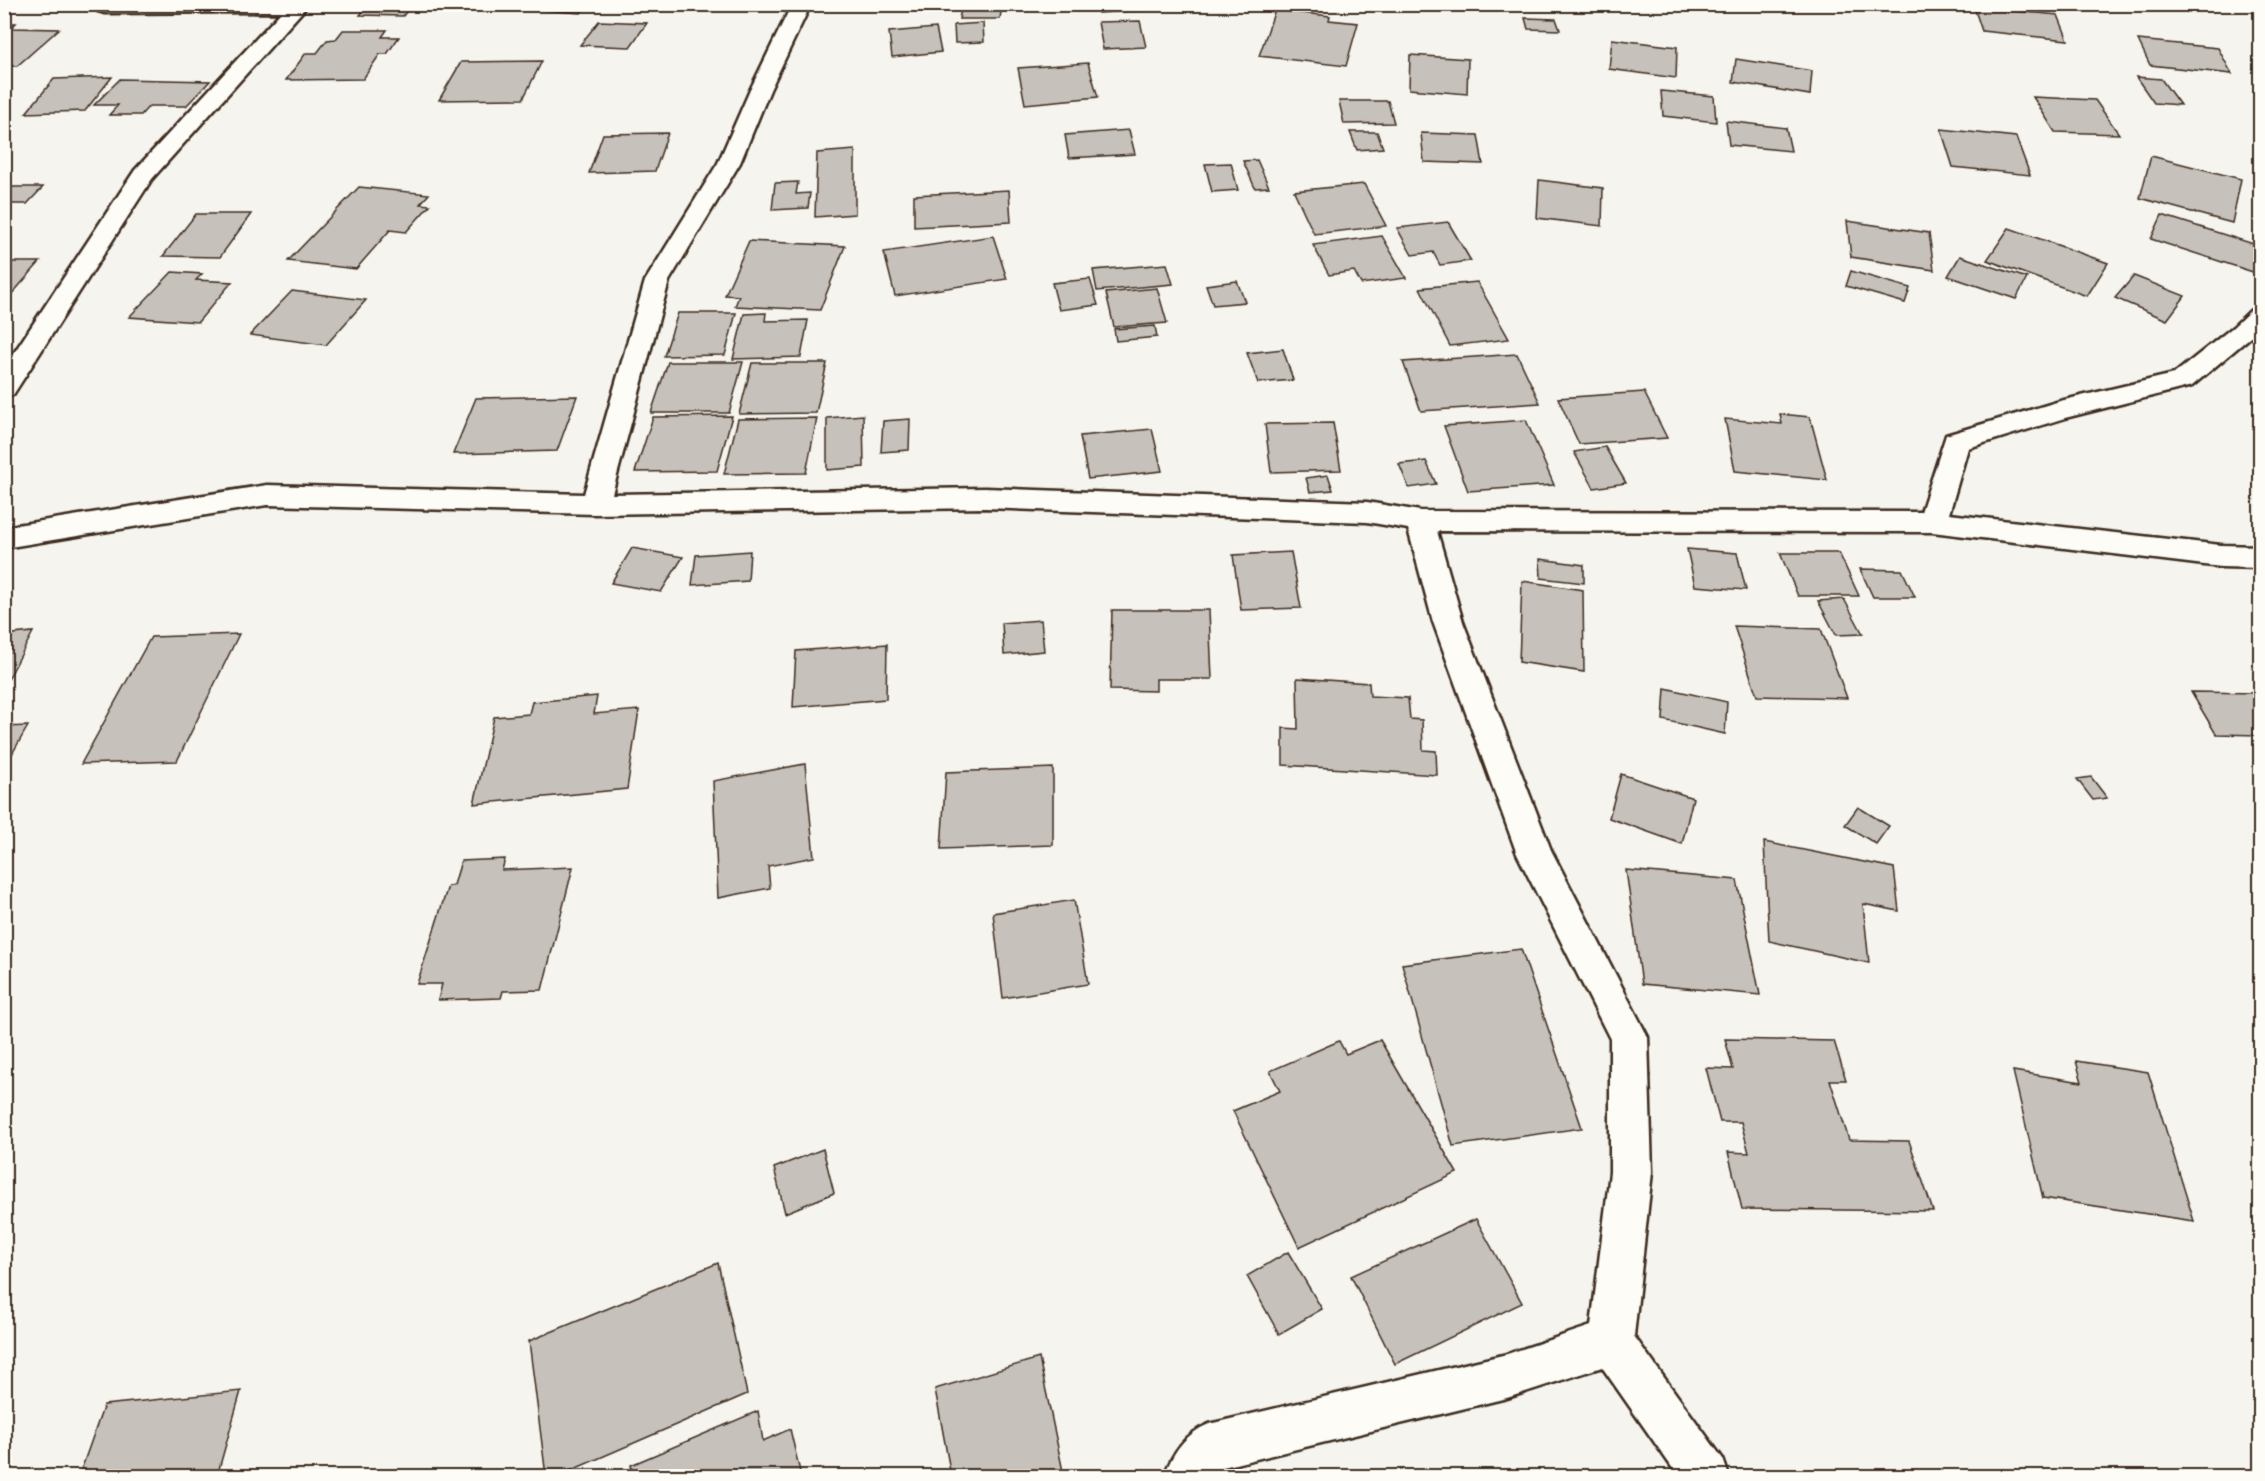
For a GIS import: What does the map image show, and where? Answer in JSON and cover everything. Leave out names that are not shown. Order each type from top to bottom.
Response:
[{"type":"street","points":[[4,389],[143,175],[297,6],[105,7],[101,4]]},
{"type":"street","points":[[595,504],[657,281],[729,163],[760,90],[802,4]]},
{"type":"street","points":[[1932,522],[1956,442],[2060,410],[2183,380],[2242,333],[2260,315]]},
{"type":"street","points":[[4,538],[267,495],[595,504],[985,498],[1366,512],[1420,521],[1932,522],[2221,556],[2260,557]]},
{"type":"street","points":[[1420,521],[1448,622],[1535,854],[1629,1037],[1631,1172],[1611,1342],[1706,1476]]},
{"type":"street","points":[[1187,1476],[1209,1447],[1507,1376],[1611,1342]]},
{"type":"building","points":[[369,4],[412,4],[403,16],[360,15]]},
{"type":"building","points":[[518,4],[588,4],[581,13],[515,8]]},
{"type":"building","points":[[962,4],[1002,4],[1000,19],[959,19]]},
{"type":"building","points":[[1096,4],[1150,4],[1151,10],[1098,13]]},
{"type":"building","points":[[1402,4],[1470,4],[1469,12]]},
{"type":"building","points":[[1974,7],[2058,15],[2068,40],[1982,31]]},
{"type":"building","points":[[1275,10],[1330,16],[1329,20],[1358,23],[1346,66],[1259,56]]},
{"type":"building","points":[[1525,18],[1556,19],[1560,30],[1528,29]]},
{"type":"building","points":[[599,21],[647,23],[630,47],[580,45]]},
{"type":"building","points":[[1140,21],[1146,47],[1103,49],[1098,22]]},
{"type":"building","points":[[4,23],[16,23],[11,28],[59,29],[17,66],[4,66]]},
{"type":"building","points":[[983,23],[984,42],[955,43],[954,25]]},
{"type":"building","points":[[936,28],[941,52],[892,57],[889,32]]},
{"type":"building","points":[[343,30],[387,30],[382,37],[399,37],[387,54],[380,54],[363,79],[286,80],[306,53],[317,53],[327,40],[336,39]]},
{"type":"building","points":[[1612,39],[1677,47],[1676,78],[1609,69]]},
{"type":"building","points":[[2138,40],[2218,48],[2232,74],[2150,65]]},
{"type":"building","points":[[1410,55],[1468,59],[1467,94],[1409,89]]},
{"type":"building","points":[[1736,59],[1812,71],[1810,95],[1733,82]]},
{"type":"building","points":[[542,61],[523,99],[439,100],[461,62]]},
{"type":"building","points":[[1088,63],[1098,97],[1025,104],[1018,68]]},
{"type":"building","points":[[112,77],[85,111],[26,113],[54,79]]},
{"type":"building","points":[[2136,77],[2161,79],[2180,105],[2154,103]]},
{"type":"building","points":[[120,79],[210,81],[186,106],[149,106],[141,115],[109,115],[118,105],[94,105]]},
{"type":"building","points":[[1661,91],[1714,96],[1716,122],[1663,116]]},
{"type":"building","points":[[2033,97],[2095,100],[2119,134],[2055,132]]},
{"type":"building","points":[[1339,101],[1388,101],[1394,123],[1344,124]]},
{"type":"building","points":[[1726,121],[1786,128],[1791,151],[1729,145]]},
{"type":"building","points":[[1941,129],[2016,137],[2030,175],[1953,167]]},
{"type":"building","points":[[1129,130],[1135,154],[1069,158],[1065,135]]},
{"type":"building","points":[[1350,132],[1377,132],[1383,148],[1357,150]]},
{"type":"building","points":[[668,133],[655,171],[589,173],[603,134]]},
{"type":"building","points":[[1421,133],[1478,135],[1483,164],[1424,162]]},
{"type":"building","points":[[855,150],[855,214],[815,217],[817,153]]},
{"type":"building","points":[[2151,156],[2241,179],[2232,223],[2140,198]]},
{"type":"building","points":[[1257,160],[1269,187],[1255,188],[1243,161]]},
{"type":"building","points":[[1231,163],[1238,190],[1212,192],[1205,164]]},
{"type":"building","points":[[1539,180],[1603,188],[1602,226],[1537,218]]},
{"type":"building","points":[[798,182],[796,194],[810,193],[808,208],[772,210],[775,183]]},
{"type":"building","points":[[1364,184],[1386,226],[1314,234],[1294,191]]},
{"type":"building","points":[[13,187],[43,187],[27,204],[4,204],[4,196]]},
{"type":"building","points":[[359,187],[429,194],[420,204],[430,205],[406,232],[390,230],[356,269],[288,261]]},
{"type":"building","points":[[1009,190],[1011,222],[914,227],[914,195]]},
{"type":"building","points":[[196,214],[251,214],[220,257],[163,256]]},
{"type":"building","points":[[2162,215],[2260,246],[2260,262],[2256,273],[2151,239]]},
{"type":"building","points":[[1847,221],[1929,233],[1934,270],[1851,257]]},
{"type":"building","points":[[1448,222],[1471,261],[1440,265],[1433,252],[1412,255],[1397,228]]},
{"type":"building","points":[[2009,228],[2108,263],[2087,296],[1987,260]]},
{"type":"building","points":[[993,236],[1007,279],[895,296],[884,252]]},
{"type":"building","points":[[1382,236],[1406,278],[1361,284],[1354,271],[1329,275],[1313,245]]},
{"type":"building","points":[[749,241],[845,246],[820,310],[735,306],[739,296],[725,295]]},
{"type":"building","points":[[1960,256],[2027,278],[2016,299],[1948,276]]},
{"type":"building","points":[[4,262],[40,262],[4,303]]},
{"type":"building","points":[[1167,264],[1173,284],[1097,291],[1093,270]]},
{"type":"building","points":[[1851,271],[1910,288],[1905,303],[1846,286]]},
{"type":"building","points":[[172,272],[202,274],[196,280],[232,282],[198,322],[129,317]]},
{"type":"building","points":[[2134,276],[2185,296],[2167,320],[2115,298]]},
{"type":"building","points":[[1090,279],[1098,305],[1059,310],[1052,283]]},
{"type":"building","points":[[1237,281],[1245,302],[1213,305],[1206,285]]},
{"type":"building","points":[[1477,282],[1509,339],[1450,346],[1420,288]]},
{"type":"building","points":[[1157,288],[1167,323],[1114,327],[1106,293]]},
{"type":"building","points":[[292,291],[366,300],[326,345],[250,335]]},
{"type":"building","points":[[678,313],[736,313],[725,355],[664,356]]},
{"type":"building","points":[[766,313],[765,321],[808,320],[801,357],[733,359],[744,314]]},
{"type":"building","points":[[1155,326],[1157,337],[1116,341],[1114,329]]},
{"type":"building","points":[[1283,349],[1293,380],[1258,383],[1247,353]]},
{"type":"building","points":[[1517,354],[1540,403],[1421,411],[1403,362]]},
{"type":"building","points":[[668,362],[743,362],[729,413],[651,413]]},
{"type":"building","points":[[752,363],[827,363],[816,413],[739,414]]},
{"type":"building","points":[[1644,392],[1667,438],[1579,444],[1558,398]]},
{"type":"building","points":[[577,396],[557,451],[453,454],[476,398]]},
{"type":"building","points":[[1780,414],[1810,417],[1827,480],[1735,471],[1725,419],[1782,424]]},
{"type":"building","points":[[863,415],[864,467],[827,470],[827,418]]},
{"type":"building","points":[[732,416],[717,471],[635,472],[653,417]]},
{"type":"building","points":[[817,418],[806,473],[724,474],[738,419]]},
{"type":"building","points":[[910,419],[909,450],[881,452],[883,421]]},
{"type":"building","points":[[1526,420],[1554,485],[1468,491],[1444,426]]},
{"type":"building","points":[[1333,423],[1341,470],[1271,472],[1265,424]]},
{"type":"building","points":[[1152,429],[1162,471],[1088,479],[1080,436]]},
{"type":"building","points":[[1605,447],[1626,483],[1594,488],[1574,452]]},
{"type":"building","points":[[1426,461],[1436,484],[1409,488],[1399,464]]},
{"type":"building","points":[[1328,475],[1333,490],[1310,492],[1306,478]]},
{"type":"building","points":[[632,548],[683,557],[661,592],[611,583]]},
{"type":"building","points":[[1687,549],[1737,553],[1746,590],[1695,586]]},
{"type":"building","points":[[750,551],[748,581],[692,585],[696,555]]},
{"type":"building","points":[[1291,552],[1301,608],[1241,610],[1233,555]]},
{"type":"building","points":[[1780,553],[1839,553],[1859,596],[1798,596]]},
{"type":"building","points":[[1540,559],[1584,565],[1584,583],[1541,578]]},
{"type":"building","points":[[1860,569],[1902,570],[1915,597],[1873,597]]},
{"type":"building","points":[[1522,581],[1583,590],[1584,672],[1519,662]]},
{"type":"building","points":[[1844,599],[1863,634],[1836,635],[1818,601]]},
{"type":"building","points":[[1112,610],[1209,610],[1212,679],[1156,679],[1156,691],[1110,690]]},
{"type":"building","points":[[1041,620],[1044,651],[1004,655],[1002,623]]},
{"type":"building","points":[[1734,626],[1821,629],[1847,698],[1757,696]]},
{"type":"building","points":[[33,632],[4,687],[4,635]]},
{"type":"building","points":[[239,634],[177,761],[81,764],[151,637]]},
{"type":"building","points":[[887,644],[886,699],[793,707],[796,651]]},
{"type":"building","points":[[1297,678],[1369,683],[1370,696],[1408,698],[1410,719],[1422,720],[1423,750],[1436,751],[1437,775],[1283,765],[1283,728],[1298,729]]},
{"type":"building","points":[[1665,688],[1727,702],[1725,734],[1663,720]]},
{"type":"building","points":[[2191,692],[2258,693],[2260,735],[2216,734]]},
{"type":"building","points":[[597,696],[594,714],[639,710],[627,789],[474,804],[494,717],[529,714],[532,702]]},
{"type":"building","points":[[28,726],[4,768],[4,727]]},
{"type":"building","points":[[805,764],[814,857],[768,866],[770,888],[718,898],[713,781]]},
{"type":"building","points":[[1053,768],[1053,845],[941,849],[946,772]]},
{"type":"building","points":[[1621,774],[1693,798],[1682,844],[1609,818]]},
{"type":"building","points":[[2091,777],[2107,798],[2093,800],[2077,779]]},
{"type":"building","points":[[1858,807],[1889,826],[1876,844],[1845,825]]},
{"type":"building","points":[[1764,842],[1894,868],[1899,911],[1863,904],[1869,963],[1769,941]]},
{"type":"building","points":[[505,859],[502,870],[573,867],[542,990],[503,991],[501,998],[438,1000],[442,984],[417,984],[448,886],[454,885],[461,861]]},
{"type":"building","points":[[1626,870],[1737,880],[1760,995],[1642,984]]},
{"type":"building","points":[[1074,900],[1088,984],[1003,998],[993,913]]},
{"type":"building","points":[[1521,949],[1582,1128],[1453,1146],[1402,964]]},
{"type":"building","points":[[1725,1039],[1834,1041],[1846,1080],[1830,1080],[1849,1140],[1909,1141],[1933,1211],[1742,1209],[1728,1152],[1749,1153],[1741,1122],[1720,1122],[1706,1068],[1733,1069]]},
{"type":"building","points":[[1380,1040],[1457,1173],[1299,1247],[1233,1111],[1280,1091],[1270,1071],[1339,1041],[1346,1054]]},
{"type":"building","points":[[2076,1061],[2148,1072],[2194,1221],[2043,1198],[2013,1071],[2082,1082]]},
{"type":"building","points":[[823,1149],[834,1193],[785,1213],[774,1168]]},
{"type":"building","points":[[1476,1219],[1522,1303],[1395,1364],[1351,1276]]},
{"type":"building","points":[[1288,1252],[1322,1309],[1279,1334],[1247,1276]]},
{"type":"building","points":[[718,1263],[747,1394],[558,1476],[546,1476],[529,1341]]},
{"type":"building","points":[[1039,1358],[1064,1476],[951,1476],[935,1389]]},
{"type":"building","points":[[241,1391],[217,1476],[79,1476],[104,1405]]},
{"type":"building","points":[[758,1411],[763,1441],[790,1429],[801,1476],[633,1476],[631,1465]]}]
